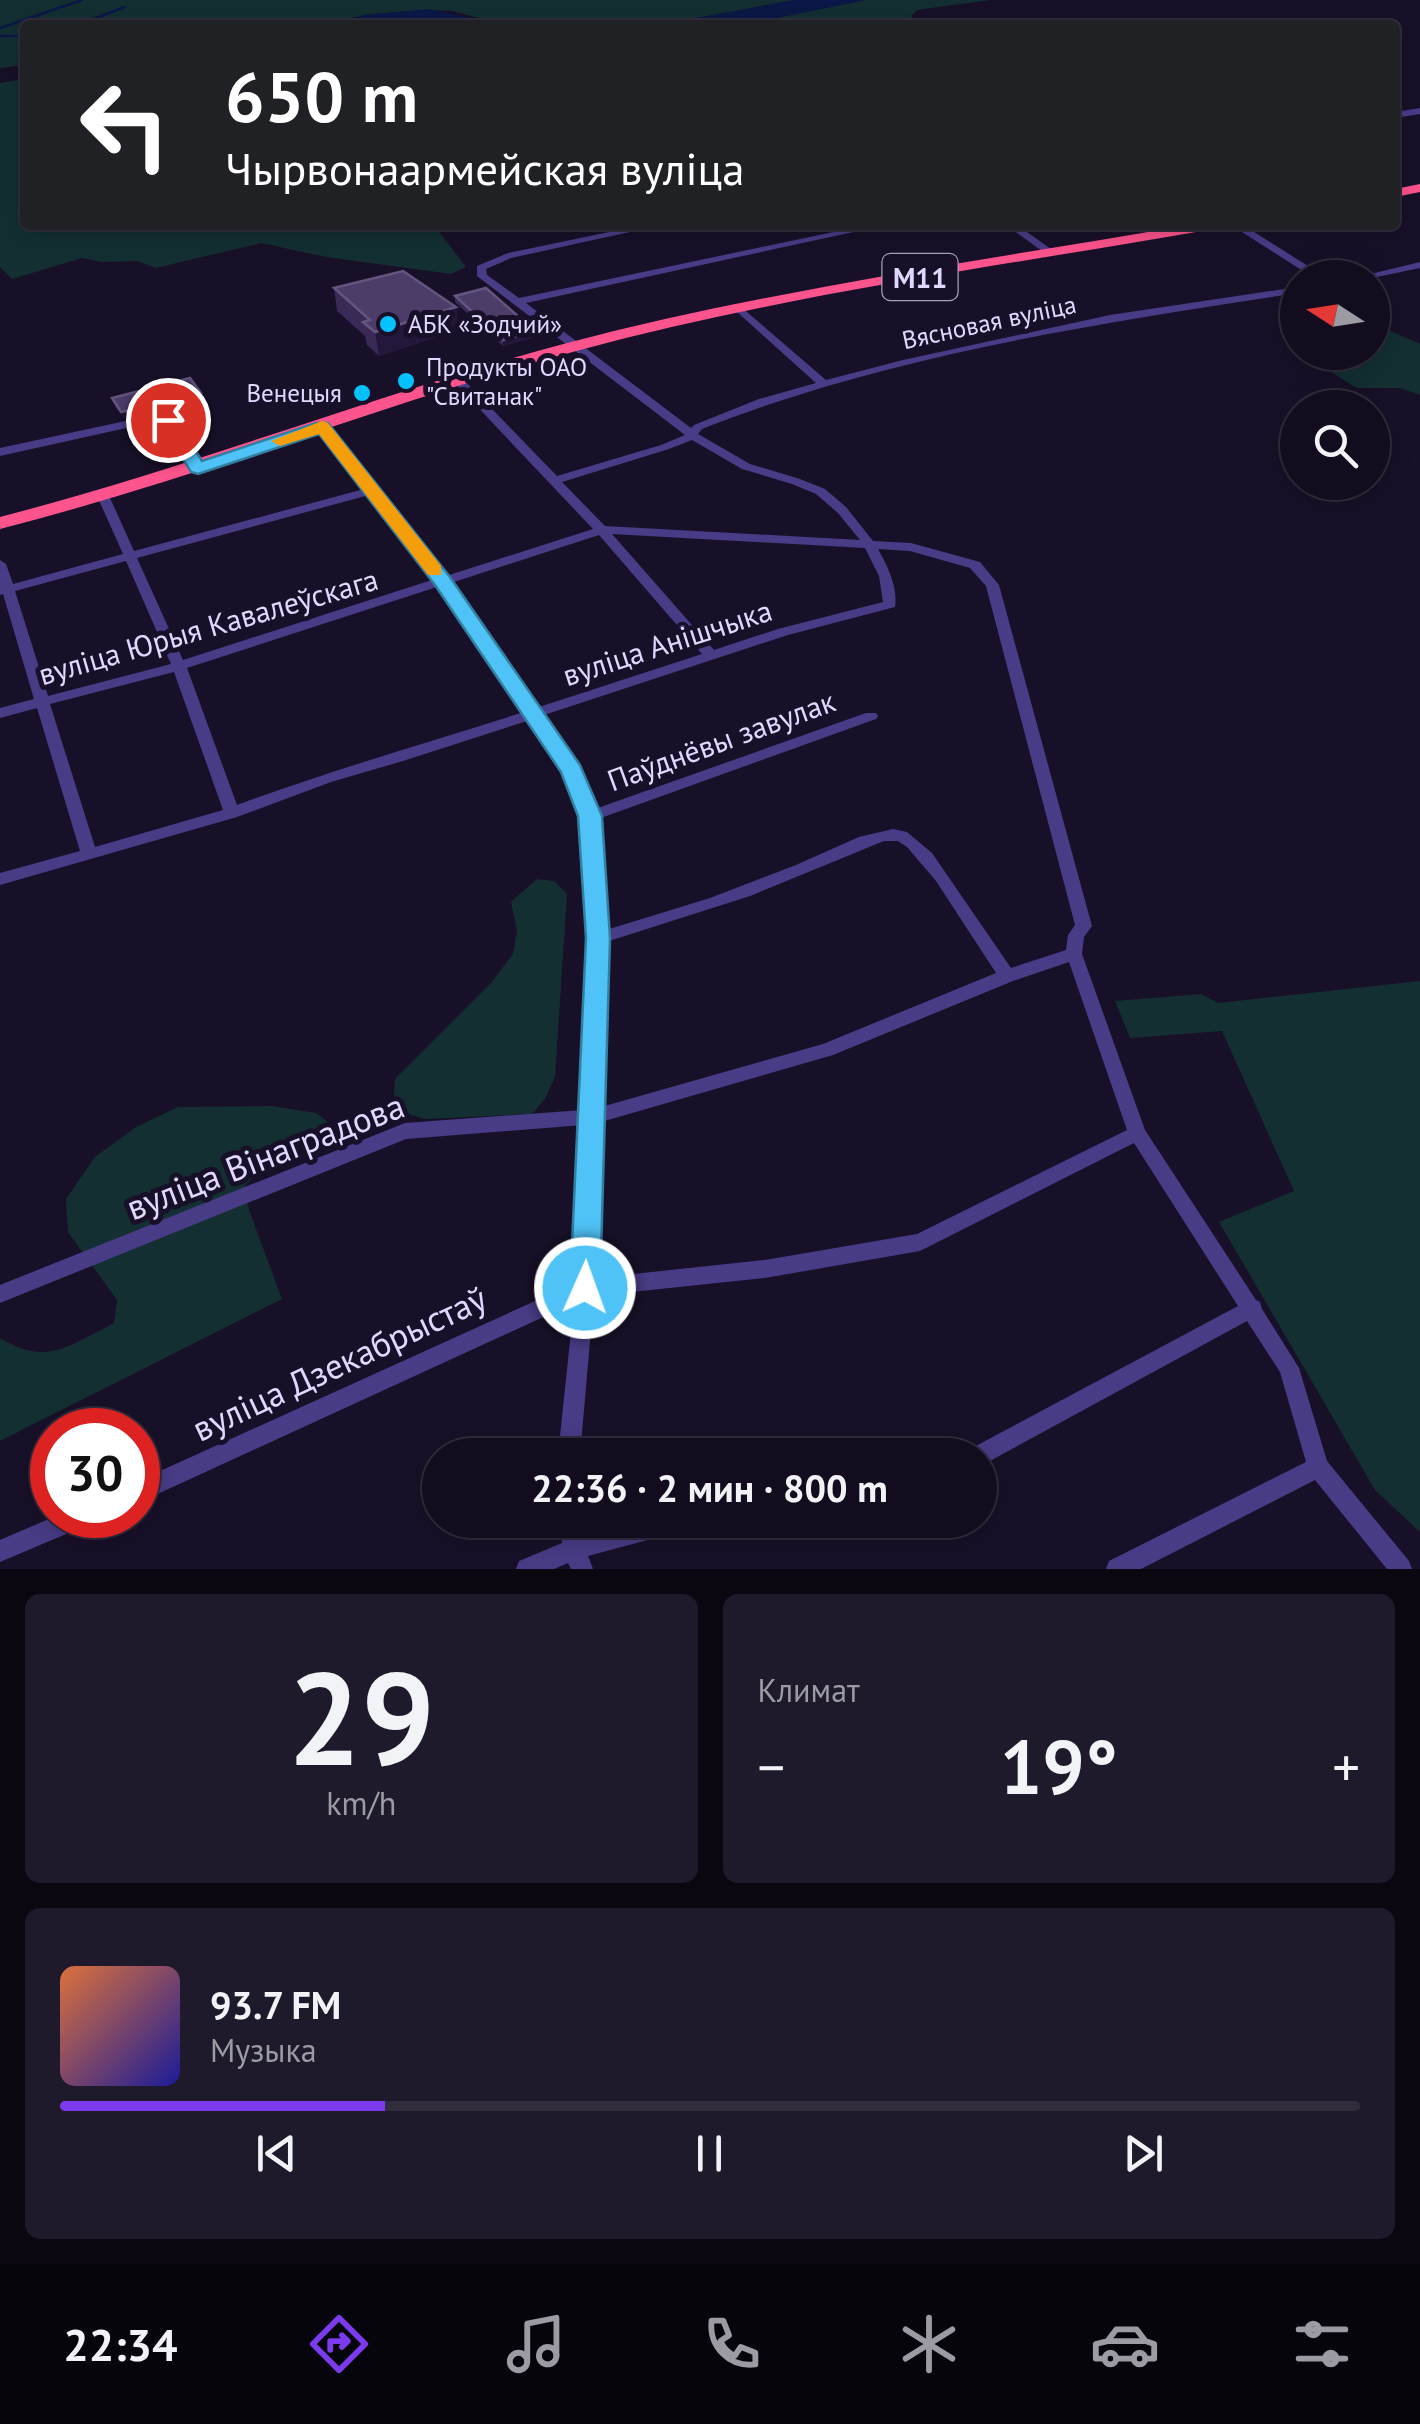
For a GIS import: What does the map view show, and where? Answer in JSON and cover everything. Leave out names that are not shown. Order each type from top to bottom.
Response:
[{"type":"highway","name":"М11","points":[[0,523],[104,498],[577,346],[740,310],[1185,230]]},
{"type":"street","name":"вуліца Анішчыка","points":[[0,879],[232,813],[326,778],[890,604],[890,590],[867,542],[830,498],[798,480],[737,464],[482,276],[481,268],[508,256],[633,230]]},
{"type":"street","points":[[515,302],[857,230]]},
{"type":"street","points":[[1018,230],[1053,254]]},
{"type":"street","points":[[1244,230],[1293,260]]},
{"type":"street","points":[[1390,271],[1420,265]]},
{"type":"street","name":"Вясновая вуліца","points":[[554,481],[665,448],[688,438],[695,430],[763,401],[824,384],[1110,318],[1280,293]]},
{"type":"street","points":[[740,310],[824,384]]},
{"type":"street","points":[[459,381],[601,530],[712,656]]},
{"type":"street","points":[[0,452],[158,418],[168,420],[198,468]]},
{"type":"street","points":[[322,427],[443,581],[536,713],[572,770],[590,816],[598,938],[585,1288],[571,1438]]},
{"type":"street","points":[[3,590],[373,490]]},
{"type":"street","points":[[104,498],[179,666],[232,813]]},
{"type":"street","points":[[601,530],[867,542],[948,555],[974,565],[992,585],[1084,926],[1076,935],[1074,954],[1137,1132],[1289,1368],[1318,1467],[1401,1569]]},
{"type":"street","name":"вуліца Юрыя Кавалеўскага","points":[[0,713],[179,666],[601,530]]},
{"type":"street","points":[[0,564],[3,590],[90,854]]},
{"type":"street","name":"Паўднёвы завулак","points":[[590,816],[870,716]]},
{"type":"street","points":[[598,938],[690,914],[768,885],[877,836],[902,836],[925,850],[1006,976]]},
{"type":"street","name":"вуліца Вінаградова","points":[[0,1294],[405,1130],[592,1117],[827,1050],[1006,976],[1074,954]]},
{"type":"street","name":"вуліца Дзекабрыстаў","points":[[160,1482],[585,1288],[765,1269],[920,1242],[1137,1132]]},
{"type":"street","points":[[997,1446],[1253,1308]]},
{"type":"street","points":[[1117,1569],[1318,1467]]},
{"type":"street","points":[[0,1551],[30,1538]]},
{"type":"street","points":[[527,1569],[578,1559],[634,1538]]},
{"type":"green space","points":[[0,0],[795,0],[686,20],[486,20],[452,11],[423,10],[346,20],[20,20],[20,66],[0,68]]},
{"type":"green space","points":[[866,0],[990,0],[917,10],[911,16],[915,20],[766,20]]},
{"type":"green space","points":[[20,80],[20,230],[438,230],[466,267],[451,274],[326,257],[261,243],[156,268],[138,261],[82,258],[12,279],[0,267],[0,83]]},
{"type":"green space","points":[[1390,331],[1420,344],[1420,395],[1400,388],[1357,388],[1327,370],[1390,370]]},
{"type":"green space","points":[[537,879],[554,881],[567,894],[555,1077],[545,1099],[532,1114],[425,1119],[404,1113],[394,1099],[395,1079],[491,983],[513,954],[517,931],[511,902]]},
{"type":"green space","points":[[1420,981],[1420,1532],[1375,1490],[1219,1222],[1294,1191],[1222,1031],[1130,1038],[1115,1001],[1201,994],[1218,1003]]},
{"type":"green space","points":[[271,1106],[316,1113],[328,1122],[244,1187],[282,1299],[66,1408],[30,1408],[30,1426],[0,1441],[0,1338],[17,1347],[45,1352],[71,1345],[114,1323],[117,1300],[68,1232],[66,1199],[95,1157],[136,1127],[178,1107]]},
{"type":"water","points":[[795,0],[866,0],[766,20],[686,20]]},
{"type":"water","points":[[429,9],[481,20],[346,20]]},
{"type":"building","points":[[403,271],[456,307],[375,332],[363,322],[370,320],[334,288]]},
{"type":"building","points":[[486,288],[535,331],[503,340],[455,296]]},
{"type":"building","points":[[190,378],[201,393],[121,412],[112,398]]},
{"type":"waterway","points":[[23,20],[82,0]]},
{"type":"waterway","points":[[90,20],[125,7]]},
{"type":"waterway","points":[[0,28],[20,21]]},
{"type":"waterway","points":[[0,36],[20,36]]},
{"type":"slow traffic","points":[[280,441],[322,427],[434,571]]},
{"type":"place","name":"АБК «Зодчий»","points":[[388,324]]},
{"type":"place","name":"Продукты ОАО \"Свитанак\"","points":[[406,381]]},
{"type":"place","name":"Венецыя","points":[[362,393]]},
{"type":"route","points":[[168,420],[198,468],[322,427],[443,581],[572,770],[590,816],[598,938],[585,1288]]}]
